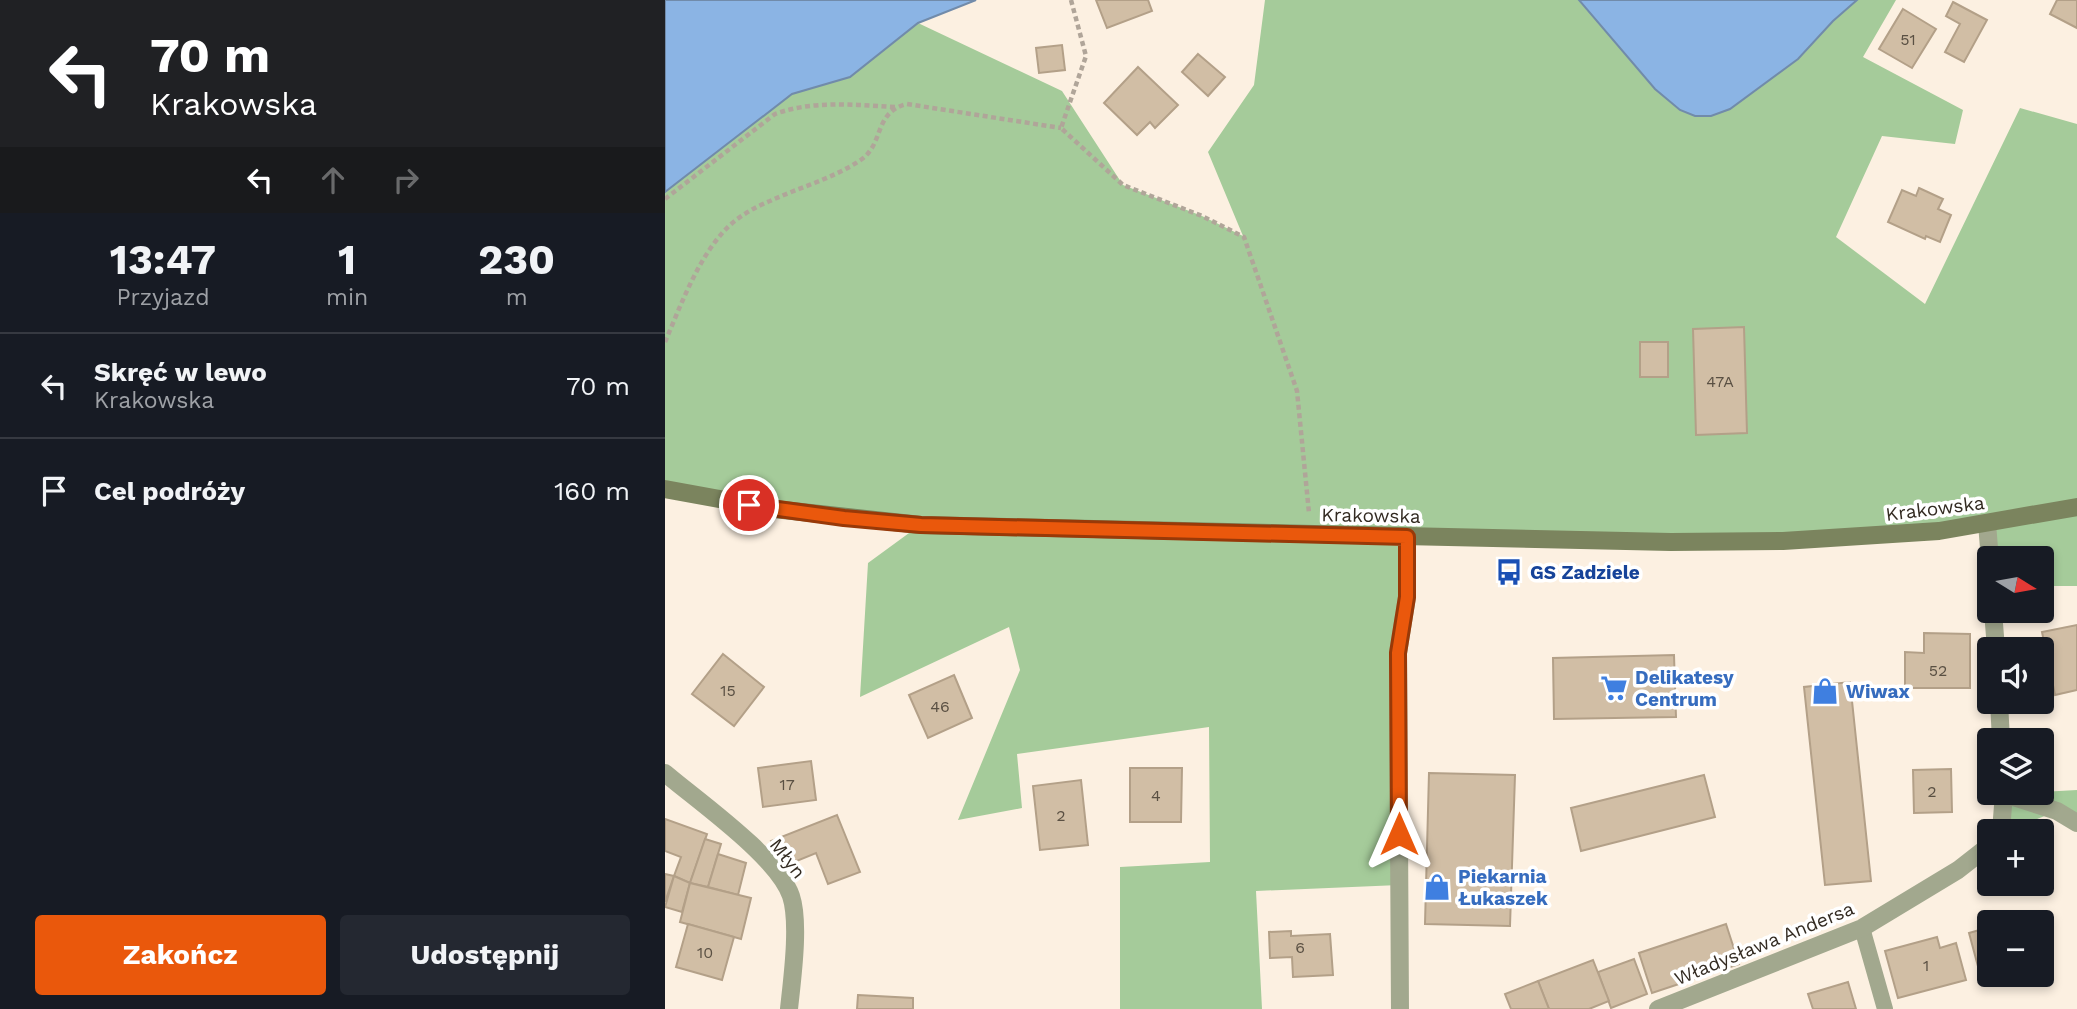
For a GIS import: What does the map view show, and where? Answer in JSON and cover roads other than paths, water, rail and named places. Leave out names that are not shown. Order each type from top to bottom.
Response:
[{"type":"main road","name":"Krakowska","points":[[665,489],[774,509],[921,525],[1671,542],[1783,541],[1939,531],[2077,507]]},
{"type":"street","points":[[1987,523],[1989,546]]},
{"type":"street","points":[[1400,1009],[1398,653],[1407,597],[1407,537]]},
{"type":"street","name":"Młyn","points":[[665,773],[762,855],[781,877],[792,897],[795,924],[789,1009]]},
{"type":"street","points":[[2039,805],[2057,811],[2077,823]]},
{"type":"street","name":"Władysława Andersa","points":[[1658,1009],[1862,928],[1958,870],[1977,855]]},
{"type":"lane","points":[[1862,928],[1885,1009]]},
{"type":"water","points":[[665,0],[976,0],[918,23],[850,77],[792,94],[665,192]]},
{"type":"water","points":[[1579,0],[1857,0],[1833,21],[1798,59],[1730,109],[1711,116],[1695,116],[1680,110],[1655,89]]},
{"type":"place","name":"GS Zadziele","points":[[1509,572]]},
{"type":"place","name":"Delikatesy Centrum","points":[[1614,688]]},
{"type":"place","name":"Wiwax","points":[[1825,691]]},
{"type":"place","name":"Piekarnia Łukaszek","points":[[1437,887]]}]
